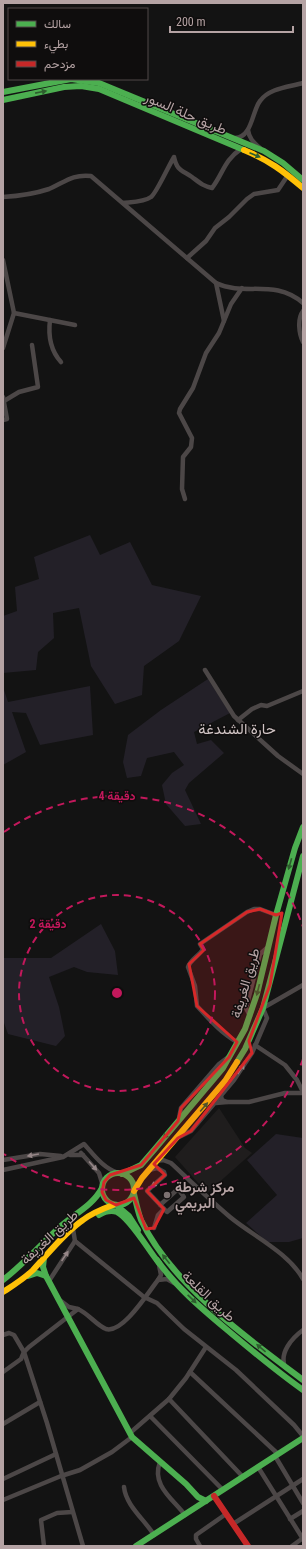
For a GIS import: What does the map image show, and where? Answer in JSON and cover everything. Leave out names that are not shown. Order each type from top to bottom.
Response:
[{"type":"main road","name":"طريق حلة السور","points":[[3,92],[62,80],[83,80],[99,83],[264,151],[283,163],[303,180]]},
{"type":"main road","name":"طريق حلة السور","points":[[3,100],[81,86],[99,89],[272,162],[303,188]]},
{"type":"main road","name":"طريق الغريفة","points":[[120,1173],[141,1165],[223,1068],[245,1029],[250,1017],[295,848],[303,827]]},
{"type":"main road","name":"طريق الغريفة","points":[[134,1192],[148,1170],[178,1138],[225,1081],[249,1041],[263,1008],[303,856]]},
{"type":"main road","points":[[276,915],[279,912],[282,913],[283,916],[277,942],[277,956]]},
{"type":"main road","points":[[120,1173],[131,1180],[134,1192],[129,1201],[125,1204],[114,1205],[106,1200],[102,1192],[102,1187],[110,1175],[120,1173]]},
{"type":"main road","name":"طريق الغريفة","points":[[3,1280],[17,1270],[62,1225],[96,1199],[102,1187]]},
{"type":"main road","name":"طريق القلعة","points":[[134,1192],[137,1210],[150,1237],[173,1268],[200,1296],[271,1356],[303,1380]]},
{"type":"main road","name":"طريق الغريفة","points":[[5,1291],[21,1279],[87,1217],[103,1208],[114,1205]]},
{"type":"main road","name":"طريق القلعة","points":[[114,1205],[129,1215],[159,1263],[177,1285],[258,1356],[303,1390]]},
{"type":"main road","points":[[87,1217],[94,1217],[107,1211],[120,1213],[126,1218],[150,1254],[159,1263]]},
{"type":"main road","points":[[44,1257],[43,1267],[47,1279],[131,1435],[186,1484],[198,1497],[206,1501]]},
{"type":"main road","points":[[5,1291],[15,1286],[30,1274],[39,1273],[47,1279]]},
{"type":"main road","points":[[136,1546],[276,1455],[302,1440]]},
{"type":"main road","points":[[192,1510],[197,1502],[193,1492]]},
{"type":"main road","points":[[214,1496],[248,1546]]},
{"type":"street","points":[[232,138],[240,138],[246,134],[259,102],[264,95],[303,83]]},
{"type":"street","points":[[248,129],[249,137],[253,143],[264,151]]},
{"type":"street","points":[[123,203],[150,198],[156,192],[174,157],[176,165],[182,172],[202,186],[212,188],[219,179],[222,169],[229,158],[241,149]]},
{"type":"street","points":[[3,197],[23,196],[50,188],[73,177],[82,175],[91,176],[216,283],[225,287],[284,291],[303,303]]},
{"type":"street","points":[[187,258],[206,241],[214,228],[229,217],[247,199],[254,194],[278,190],[288,175]]},
{"type":"street","points":[[3,260],[14,314],[3,348]]},
{"type":"street","points":[[216,283],[224,323]]},
{"type":"street","points":[[185,499],[182,489],[184,469],[183,457],[191,447],[192,438],[179,413],[180,409],[191,392],[206,353],[214,343],[231,304],[242,288]]},
{"type":"street","points":[[303,311],[301,314],[300,334],[303,342]]},
{"type":"street","points":[[14,314],[75,325]]},
{"type":"street","points":[[50,320],[50,334],[54,354],[61,362]]},
{"type":"street","points":[[3,420],[7,419],[4,399],[19,392],[38,387],[32,345]]},
{"type":"street","points":[[206,670],[234,716],[278,756],[303,774]]},
{"type":"street","points":[[238,720],[252,708],[261,705],[267,706],[303,691]]},
{"type":"street","points":[[237,1042],[228,1037],[197,1006],[195,986],[188,967],[192,959],[203,951],[200,944],[247,912],[260,909],[276,915]]},
{"type":"street","points":[[178,1138],[191,1131],[216,1103],[252,1052],[267,1018],[263,1008],[303,985]]},
{"type":"street","points":[[249,1041],[252,1052]]},
{"type":"street","points":[[216,1103],[249,1102],[285,1093],[303,1092],[297,1080],[285,1065],[255,1046]]},
{"type":"street","points":[[221,1096],[222,1100],[227,1102]]},
{"type":"street","points":[[3,1160],[40,1154],[63,1157],[84,1144],[100,1162],[109,1169],[120,1173]]},
{"type":"street","points":[[169,1147],[167,1152],[171,1163]]},
{"type":"street","points":[[77,1149],[99,1173],[102,1181],[102,1187]]},
{"type":"street","points":[[3,1170],[74,1154],[83,1155]]},
{"type":"street","points":[[156,1161],[163,1160],[171,1163],[230,1217],[280,1254],[303,1279]]},
{"type":"street","points":[[148,1170],[157,1168],[164,1172],[165,1175],[147,1191],[162,1207],[167,1212],[184,1197],[178,1189],[162,1207],[150,1237]]},
{"type":"street","points":[[146,1229],[154,1228]]},
{"type":"street","points":[[73,1229],[75,1241],[144,1297],[157,1303],[206,1347],[236,1370],[294,1425],[302,1440]]},
{"type":"street","points":[[47,1279],[75,1241]]},
{"type":"street","points":[[58,1299],[64,1305],[84,1312],[103,1327],[111,1329],[119,1326],[131,1316],[158,1280],[161,1272],[159,1263]]},
{"type":"street","points":[[158,1280],[167,1279],[177,1285]]},
{"type":"street","points":[[3,1372],[21,1359],[24,1352],[78,1309]]},
{"type":"street","points":[[285,1367],[283,1354],[291,1342],[303,1330]]},
{"type":"street","points":[[3,1335],[9,1333],[14,1335],[24,1352],[47,1422],[82,1546]]},
{"type":"street","points":[[3,1500],[88,1466],[112,1452],[169,1399],[190,1372],[206,1347]]},
{"type":"street","points":[[271,1356],[275,1357],[283,1354]]},
{"type":"street","points":[[190,1372],[276,1455],[292,1486],[303,1503]]},
{"type":"street","points":[[169,1399],[243,1477]]},
{"type":"street","points":[[3,1424],[40,1402]]},
{"type":"street","points":[[150,1416],[223,1490]]},
{"type":"street","points":[[3,1479],[56,1454]]},
{"type":"street","points":[[160,1462],[158,1472],[161,1487],[185,1515]]},
{"type":"street","points":[[258,1467],[303,1538],[292,1546]]},
{"type":"street","points":[[233,1524],[303,1479]]},
{"type":"street","points":[[124,1487],[126,1496],[135,1512],[154,1535]]},
{"type":"street","points":[[290,1519],[303,1510]]},
{"type":"street","points":[[44,1546],[41,1520],[57,1513],[72,1512]]},
{"type":"street","points":[[200,1546],[196,1539],[196,1535],[226,1514]]},
{"type":"highlighted area","points":[[260,909],[276,915],[282,913],[270,985],[249,1041],[252,1053],[191,1131],[178,1138],[154,1164],[165,1175],[147,1191],[164,1209],[154,1228],[146,1229],[134,1198],[116,1205],[106,1200],[102,1192],[104,1182],[110,1175],[141,1165],[178,1121],[181,1108],[229,1057],[237,1042],[197,1006],[189,964],[204,950],[200,944],[247,912]]},
{"type":"shaded area","points":[[90,535],[100,555],[130,542],[152,585],[201,596],[179,641],[144,666],[142,695],[115,704],[91,666],[79,608],[53,613],[54,638],[38,652],[36,670],[3,673],[3,616],[17,611],[15,587],[39,579],[34,557]]},
{"type":"shaded area","points":[[208,679],[230,713],[194,732],[197,744],[211,740],[224,753],[189,783],[185,790],[201,824],[185,826],[166,804],[162,785],[172,773],[184,765],[174,752],[147,758],[141,776],[127,778],[123,762],[128,735],[161,710]]},
{"type":"shaded area","points":[[90,686],[93,735],[40,745],[26,713],[12,712],[26,752],[3,765],[3,687],[8,702]]},
{"type":"shaded area","points":[[101,924],[115,951],[118,975],[87,972],[74,967],[49,977],[59,1007],[65,1036],[56,1046],[8,1034],[3,1020],[3,958],[51,958]]},
{"type":"shaded area","points":[[219,1108],[245,1148],[252,1153],[207,1193],[175,1157]]},
{"type":"shaded area","points":[[276,1134],[303,1138],[303,1238],[289,1242],[267,1242],[246,1223],[277,1195],[247,1160]]},
{"type":"traffic: fast","points":[[3,92],[66,80]]},
{"type":"traffic: fast","points":[[78,80],[99,83],[264,151],[283,163],[303,180]]},
{"type":"traffic: fast","points":[[3,100],[64,87],[81,86],[99,89],[244,150]]},
{"type":"traffic: fast","points":[[122,1174],[141,1165],[154,1150],[223,1068],[245,1029],[257,994],[276,915],[295,848],[303,827]]},
{"type":"traffic: fast","points":[[237,1062],[245,1049],[263,1008],[303,856]]},
{"type":"traffic: fast","points":[[115,1173],[121,1173],[131,1180],[134,1189],[133,1195],[127,1202],[121,1205],[115,1205],[105,1198],[102,1192],[102,1186],[109,1176],[115,1173]]},
{"type":"traffic: fast","points":[[3,1280],[62,1225],[89,1204],[102,1188]]},
{"type":"traffic: fast","points":[[134,1194],[141,1220],[155,1244],[172,1267],[191,1288],[235,1328],[303,1380]]},
{"type":"traffic: fast","points":[[116,1205],[129,1216],[138,1230]]},
{"type":"traffic: fast","points":[[99,1215],[112,1211],[122,1215],[159,1263]]},
{"type":"traffic: fast","points":[[44,1258],[43,1267],[46,1276],[132,1437],[186,1484],[198,1497],[206,1501]]},
{"type":"traffic: fast","points":[[157,1260],[172,1279],[198,1305],[264,1360],[303,1390]]},
{"type":"traffic: fast","points":[[28,1276],[37,1273],[46,1276]]},
{"type":"traffic: fast","points":[[136,1546],[303,1438]]},
{"type":"traffic: slow","points":[[244,150],[275,166],[303,188]]},
{"type":"traffic: slow","points":[[134,1191],[142,1178],[225,1081],[237,1062]]},
{"type":"traffic: slow","points":[[3,1292],[30,1273],[76,1225],[94,1213],[113,1205]]},
{"type":"traffic: jam","points":[[214,1496],[248,1546]]},
{"type":"place","name":"مركز شرطة البريمي","points":[[167,1195]]},
{"type":"district","name":"حارة الشندغة","points":[[237,729]]}]
